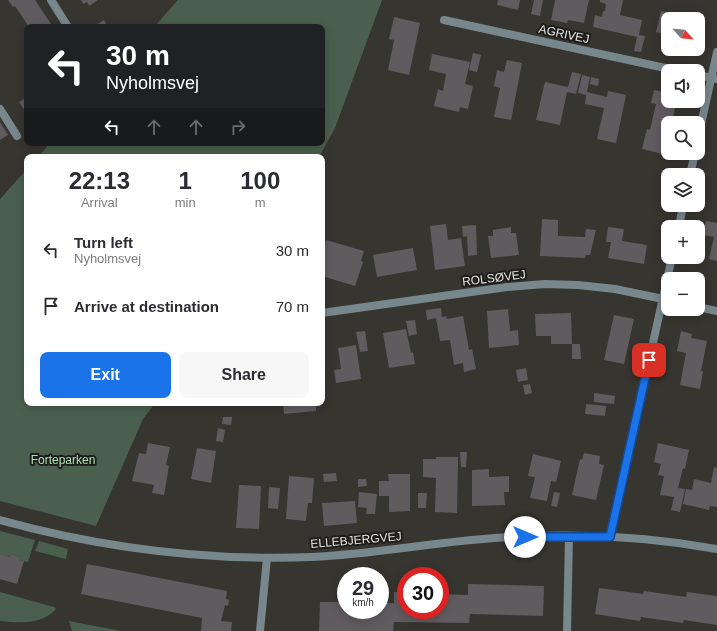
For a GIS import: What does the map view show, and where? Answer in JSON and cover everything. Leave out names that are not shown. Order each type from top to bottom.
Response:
[{"type":"street","points":[[50,0],[66,24]]},
{"type":"street","name":"AGRIVEJ","points":[[444,20],[661,67]]},
{"type":"street","points":[[704,116],[714,78],[717,52]]},
{"type":"street","points":[[0,109],[17,136]]},
{"type":"street","name":"ROLSØVEJ","points":[[325,313],[507,287],[545,284],[578,285],[615,289],[661,299]]},
{"type":"street","points":[[705,308],[717,311]]},
{"type":"street","points":[[610,537],[661,316]]},
{"type":"street","name":"ELLEBJERGVEJ","points":[[0,520],[78,538],[145,550],[216,556],[267,558],[313,557],[357,554],[511,537],[610,537],[717,549]]},
{"type":"street","points":[[567,631],[568,537]]},
{"type":"street","points":[[260,631],[267,558]]},
{"type":"green space","points":[[178,0],[382,0],[335,128],[321,154],[41,154],[47,146],[325,146],[325,24],[157,24]]},
{"type":"green space","name":"Forteparken","points":[[24,172],[24,406],[153,406],[143,419],[96,526],[0,501],[0,199]]},
{"type":"green space","points":[[0,531],[35,540],[28,562],[19,560],[20,557],[11,554],[10,557],[0,554]]},
{"type":"green space","points":[[39,541],[68,549],[66,559],[35,551]]},
{"type":"green space","points":[[0,592],[54,607],[56,609],[44,618],[30,622],[0,621]]},
{"type":"green space","points":[[69,621],[121,631],[72,631]]},
{"type":"building","points":[[8,0],[35,0],[51,24],[27,24],[15,6],[13,7]]},
{"type":"building","points":[[81,0],[98,0],[89,6],[87,2],[83,4]]},
{"type":"building","points":[[498,0],[520,0],[518,10],[497,5]]},
{"type":"building","points":[[534,0],[543,0],[540,16],[531,14]]},
{"type":"building","points":[[555,0],[589,0],[584,23],[568,20],[567,23],[551,20]]},
{"type":"building","points":[[600,0],[623,0],[620,15],[642,20],[639,35],[645,36],[641,52],[634,51],[637,37],[593,27],[595,15],[602,17],[603,11],[605,11],[606,4],[600,2]]},
{"type":"building","points":[[661,11],[666,12],[661,12],[661,33],[656,32]]},
{"type":"building","points":[[394,17],[420,23],[409,75],[388,70],[394,40],[389,39]]},
{"type":"building","points":[[104,20],[106,24],[98,24]]},
{"type":"building","points":[[473,53],[481,55],[477,72],[469,70]]},
{"type":"building","points":[[432,54],[470,62],[465,84],[473,86],[468,109],[460,107],[459,112],[434,106],[438,89],[443,91],[446,74],[429,70]]},
{"type":"building","points":[[507,60],[522,63],[511,120],[494,117],[500,88],[494,86],[497,70],[504,72]]},
{"type":"building","points":[[572,72],[581,74],[576,94],[567,92],[560,125],[536,120],[545,82],[568,87]]},
{"type":"building","points":[[582,75],[590,77],[587,92],[607,97],[608,91],[626,95],[616,143],[597,139],[604,108],[585,104],[586,95],[578,93]]},
{"type":"building","points":[[591,77],[599,79],[598,86],[590,84]]},
{"type":"building","points":[[654,90],[661,92],[661,108],[675,108],[673,116],[661,116],[661,154],[642,149],[647,129],[650,130],[656,104],[651,103]]},
{"type":"building","points":[[24,99],[24,110],[19,102]]},
{"type":"building","points":[[0,122],[8,135],[0,140]]},
{"type":"building","points":[[542,219],[558,220],[558,236],[585,237],[586,229],[596,230],[590,255],[586,255],[585,258],[540,256]]},
{"type":"building","points":[[706,221],[717,223],[717,261],[709,259],[714,237],[705,235]]},
{"type":"building","points":[[446,224],[448,240],[461,238],[465,266],[435,270],[430,226]]},
{"type":"building","points":[[476,225],[477,255],[468,256],[467,236],[463,237],[462,226]]},
{"type":"building","points":[[511,227],[511,233],[516,233],[519,255],[491,258],[488,236],[493,236],[493,230]]},
{"type":"building","points":[[608,227],[624,229],[622,241],[647,245],[644,264],[608,258],[611,242],[606,242]]},
{"type":"building","points":[[326,240],[364,251],[361,261],[363,262],[355,286],[325,277]]},
{"type":"building","points":[[413,248],[417,270],[377,277],[373,255]]},
{"type":"building","points":[[441,308],[442,317],[446,316],[447,319],[463,316],[469,350],[472,349],[476,369],[464,372],[463,363],[454,365],[450,340],[440,341],[436,318],[427,320],[426,310]]},
{"type":"building","points":[[508,309],[510,331],[518,330],[519,345],[489,348],[487,311]]},
{"type":"building","points":[[571,313],[572,344],[551,344],[551,336],[536,336],[535,314]]},
{"type":"building","points":[[614,315],[634,319],[624,364],[604,360]]},
{"type":"building","points":[[415,320],[417,334],[409,336],[406,321]]},
{"type":"building","points":[[406,329],[415,364],[389,368],[383,333]]},
{"type":"building","points":[[365,331],[368,351],[360,352],[356,332]]},
{"type":"building","points":[[681,331],[692,334],[691,338],[707,341],[701,371],[703,371],[700,389],[680,385],[686,353],[677,351]]},
{"type":"building","points":[[572,344],[580,344],[581,359],[572,359]]},
{"type":"building","points":[[356,345],[361,379],[336,383],[334,370],[341,369],[338,348]]},
{"type":"building","points":[[526,368],[528,380],[518,382],[516,370]]},
{"type":"building","points":[[530,384],[532,393],[525,395],[523,385]]},
{"type":"building","points":[[594,393],[615,396],[614,404],[594,402]]},
{"type":"building","points":[[586,404],[606,406],[605,416],[585,414]]},
{"type":"building","points":[[283,406],[316,406],[316,411],[284,414]]},
{"type":"building","points":[[223,417],[232,417],[231,425],[222,424]]},
{"type":"building","points":[[218,428],[225,430],[223,442],[216,441]]},
{"type":"building","points":[[148,443],[170,447],[166,465],[169,466],[164,495],[152,493],[154,485],[132,481],[139,453],[146,454]]},
{"type":"building","points":[[658,443],[689,450],[685,469],[683,468],[678,488],[685,489],[680,512],[671,510],[674,497],[660,495],[664,476],[658,475],[661,464],[654,462]]},
{"type":"building","points":[[197,448],[216,451],[211,483],[191,479]]},
{"type":"building","points":[[460,452],[467,452],[466,467],[461,467]]},
{"type":"building","points":[[584,453],[600,456],[599,464],[604,465],[596,500],[572,495],[580,459],[582,460]]},
{"type":"building","points":[[533,454],[561,461],[556,482],[551,481],[547,501],[530,498],[535,477],[528,476]]},
{"type":"building","points":[[436,457],[458,457],[457,513],[435,512],[436,478],[423,477],[423,459],[436,459]]},
{"type":"building","points":[[714,467],[717,468],[717,507],[710,506],[709,510],[683,504],[686,489],[692,490],[694,479],[711,483]]},
{"type":"building","points":[[489,469],[489,477],[509,476],[509,492],[504,492],[505,505],[472,506],[472,470]]},
{"type":"building","points":[[336,473],[337,481],[324,482],[323,474]]},
{"type":"building","points":[[388,474],[410,474],[410,511],[389,512],[389,496],[379,496],[379,481],[389,481]]},
{"type":"building","points":[[289,476],[314,478],[312,503],[308,503],[306,521],[286,519]]},
{"type":"building","points":[[358,479],[366,479],[367,486],[358,487]]},
{"type":"building","points":[[239,485],[261,486],[259,529],[236,528]]},
{"type":"building","points":[[269,487],[280,488],[278,509],[268,508]]},
{"type":"building","points":[[359,492],[377,494],[375,514],[366,514],[367,508],[358,507]]},
{"type":"building","points":[[554,492],[560,493],[557,507],[551,506]]},
{"type":"building","points":[[418,493],[427,493],[426,508],[418,508]]},
{"type":"building","points":[[355,501],[357,523],[324,526],[322,503]]},
{"type":"building","points":[[0,554],[10,557],[11,554],[20,557],[19,560],[24,561],[17,584],[0,579]]},
{"type":"building","points":[[87,564],[227,591],[226,599],[229,600],[228,606],[225,605],[221,621],[232,622],[231,631],[201,631],[202,618],[81,594]]},
{"type":"building","points":[[468,584],[544,586],[543,616],[470,614],[469,623],[394,622],[393,631],[319,631],[320,602],[337,602],[337,619],[389,619],[389,603],[394,603],[394,592],[397,592],[397,619],[449,619],[449,594],[468,595]]},
{"type":"building","points":[[599,588],[643,594],[644,591],[686,597],[687,592],[717,596],[717,625],[684,620],[683,623],[641,617],[640,621],[595,614]]},
{"type":"route","points":[[525,537],[610,537],[649,360]]}]
